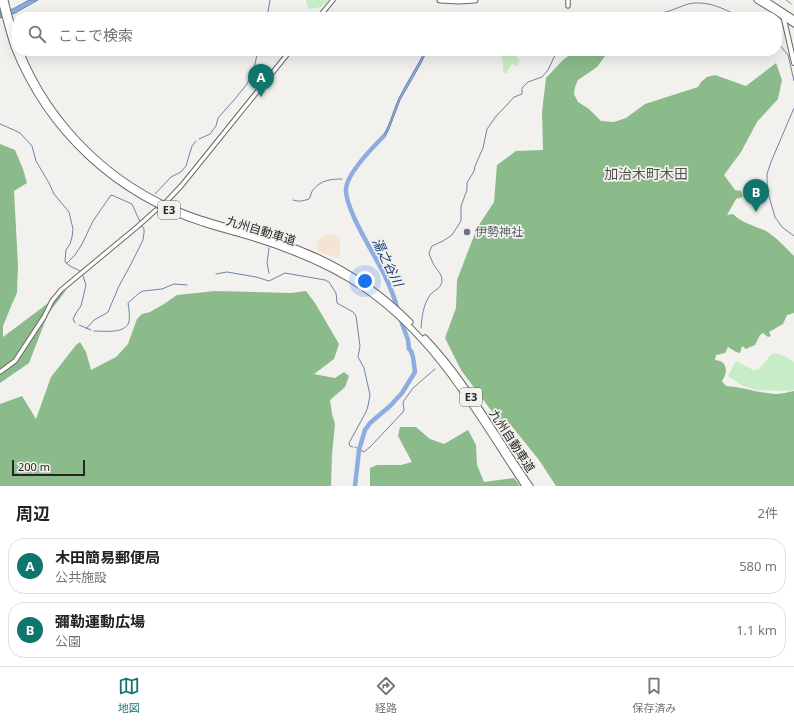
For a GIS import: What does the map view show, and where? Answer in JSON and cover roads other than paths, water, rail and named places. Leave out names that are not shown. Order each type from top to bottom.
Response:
[{"type":"highway","name":"九州自動車道","points":[[1,0],[11,31]]},
{"type":"highway","name":"九州自動車道","points":[[5,0],[12,35]]},
{"type":"highway","points":[[441,0],[475,0]]},
{"type":"highway","points":[[757,0],[778,12]]},
{"type":"highway","points":[[765,0],[780,12]]},
{"type":"highway","points":[[783,14],[794,19]]},
{"type":"highway","points":[[783,14],[794,25]]},
{"type":"highway","name":"九州自動車道","points":[[18,56],[28,78],[59,125],[99,167],[134,192],[183,216],[309,257],[345,276],[403,315],[428,340],[456,375],[530,486]]},
{"type":"highway","name":"九州自動車道","points":[[22,56],[40,92],[62,122],[87,150],[120,178],[136,189],[185,213],[296,248],[321,259],[366,285],[391,307],[431,349],[457,383],[525,486]]},
{"type":"main road","points":[[783,14],[794,63]]},
{"type":"main road","points":[[787,31],[790,26],[794,25]]},
{"type":"street","points":[[323,12],[333,0]]},
{"type":"street","points":[[568,0],[568,6]]},
{"type":"street","points":[[166,202],[286,56]]},
{"type":"street","points":[[0,372],[15,361],[39,325],[52,301],[61,290],[132,232],[156,210]]},
{"type":"water","points":[[29,0],[38,0],[17,12],[12,12],[12,14],[0,18],[0,12],[13,9]]},
{"type":"water","points":[[422,56],[424,56],[400,100],[385,137],[380,142],[379,141],[388,126],[399,98]]},
{"type":"waterway","points":[[268,12],[270,0]]},
{"type":"waterway","points":[[665,12],[695,3],[708,4],[729,12]]},
{"type":"waterway","points":[[782,48],[788,55],[794,81]]},
{"type":"waterway","points":[[199,139],[210,134],[216,126],[218,118],[247,84],[253,72],[257,56]]},
{"type":"waterway","points":[[421,328],[424,307],[430,295],[439,288],[442,281],[429,253],[432,246],[452,235],[461,221],[461,206],[467,190],[467,183],[474,171],[483,148],[487,129],[497,115],[514,97],[522,94],[522,88],[528,82],[542,77],[548,70],[555,56]]},
{"type":"waterway","points":[[794,108],[767,174],[768,193],[775,217],[782,227],[794,236]]},
{"type":"waterway","points":[[0,124],[20,133],[32,146],[36,161],[54,194],[69,212],[73,229],[70,244],[66,250],[65,261],[70,266],[80,271]]},
{"type":"waterway","name":"湯之谷川","points":[[383,137],[361,161],[351,175],[346,188],[347,197],[355,219],[388,283],[398,311]]},
{"type":"waterway","points":[[155,194],[171,177],[181,172],[186,166],[192,146],[196,141]]},
{"type":"waterway","points":[[293,200],[301,201],[309,199],[312,191],[319,184],[330,180],[342,179]]},
{"type":"waterway","points":[[67,263],[75,255],[93,221],[111,195],[132,204],[140,222]]},
{"type":"waterway","points":[[86,329],[94,320],[108,312],[119,286],[143,240],[144,229],[142,226]]},
{"type":"waterway","points":[[269,248],[267,263],[269,273]]},
{"type":"waterway","points":[[216,274],[227,272],[269,281],[285,273],[325,280],[329,282],[336,293],[337,303],[353,312],[356,316],[360,346],[358,357],[364,368],[370,395],[366,412],[349,443],[350,446],[353,447]]},
{"type":"waterway","points":[[75,323],[73,319],[81,306],[86,285],[83,276]]},
{"type":"waterway","points":[[94,331],[114,331],[127,326],[129,322],[128,303],[143,291],[162,289],[174,284],[187,285]]},
{"type":"waterway","name":"湯之谷川","points":[[355,486],[359,450],[365,430],[370,423],[390,406],[402,393],[415,372],[413,357],[409,349],[408,340],[400,318]]},
{"type":"waterway","points":[[79,325],[91,330]]},
{"type":"waterway","points":[[355,447],[364,452],[370,447],[403,412],[403,402],[413,388],[435,369]]},
{"type":"railway","points":[[786,0],[794,6]]},
{"type":"place","name":"木田簡易郵便局","points":[[261,97]]},
{"type":"place","name":"彌勒運動広場","points":[[756,212]]},
{"type":"place","name":"伊勢神社","points":[[467,232]]},
{"type":"district","name":"加治木町木田","points":[[646,174]]}]
